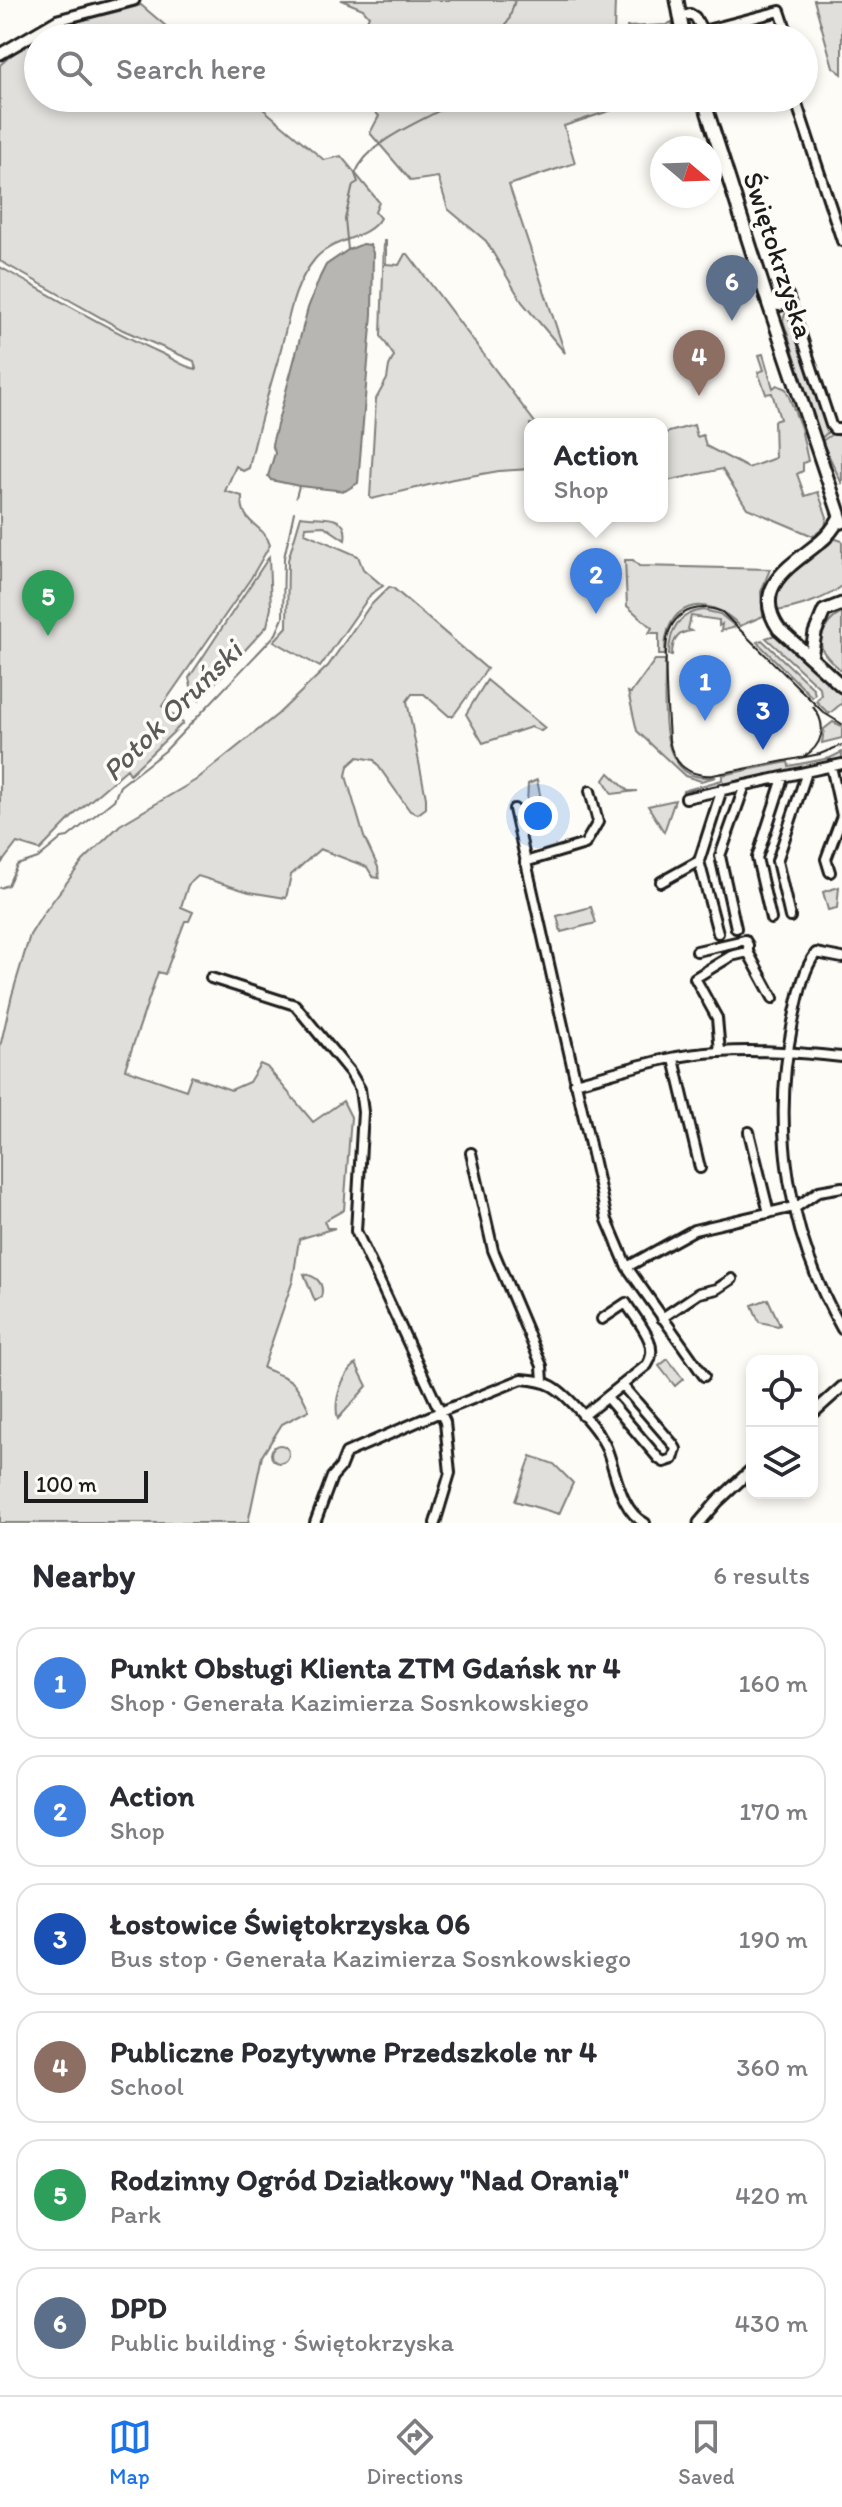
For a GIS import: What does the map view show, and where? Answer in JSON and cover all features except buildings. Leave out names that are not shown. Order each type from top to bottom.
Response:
[{"type":"main road","points":[[677,0],[681,24]]},
{"type":"main road","name":"Świętokrzyska","points":[[707,112],[841,520],[828,536],[785,569],[775,582],[771,593],[772,619],[842,686]]},
{"type":"main road","points":[[828,536],[842,535]]},
{"type":"main road","points":[[811,657],[815,633],[824,611],[842,604]]},
{"type":"street","points":[[51,24],[134,0]]},
{"type":"street","points":[[730,24],[780,11],[784,24]]},
{"type":"street","points":[[679,17],[690,14],[699,24]]},
{"type":"street","points":[[0,54],[24,40]]},
{"type":"street","points":[[800,112],[842,241]]},
{"type":"street","points":[[769,305],[779,297],[789,299],[831,425],[834,429],[842,429]]},
{"type":"street","points":[[686,798],[842,764]]},
{"type":"street","points":[[830,872],[826,859],[842,816],[831,766]]},
{"type":"street","points":[[790,917],[777,861],[807,772]]},
{"type":"street","points":[[771,919],[757,858],[783,778]]},
{"type":"street","points":[[736,928],[720,856],[745,785]]},
{"type":"street","points":[[718,933],[699,861],[722,789]]},
{"type":"street","points":[[525,862],[585,844],[598,822],[590,791]]},
{"type":"street","points":[[514,809],[607,1220],[627,1267],[704,1376]]},
{"type":"street","points":[[661,882],[699,861]]},
{"type":"street","points":[[697,951],[743,940],[747,942],[748,952],[773,998]]},
{"type":"street","points":[[720,1052],[717,1018],[695,978],[731,956],[748,952]]},
{"type":"street","points":[[842,958],[816,953],[811,958],[798,997],[787,1053],[783,1140],[793,1207],[813,1272],[842,1329]]},
{"type":"street","points":[[211,978],[295,1005],[360,1089],[363,1112],[356,1231],[440,1412],[448,1438],[450,1473],[435,1523]]},
{"type":"street","points":[[575,1083],[674,1059],[720,1052],[842,1057]]},
{"type":"street","points":[[674,1059],[700,1168]]},
{"type":"street","points":[[749,1132],[769,1213]]},
{"type":"street","points":[[471,1153],[490,1243],[542,1366],[543,1382]]},
{"type":"street","points":[[627,1267],[694,1230],[793,1207],[819,1191],[842,1187]]},
{"type":"street","points":[[662,1318],[699,1293],[717,1289],[732,1279]]},
{"type":"street","points":[[583,1416],[652,1358],[652,1344],[626,1303],[602,1319]]},
{"type":"street","points":[[315,1523],[332,1477],[346,1453],[515,1381],[543,1382],[560,1392],[583,1416],[605,1444],[628,1508],[645,1523]]},
{"type":"street","points":[[607,1398],[659,1459],[673,1459],[676,1449],[673,1444],[622,1385]]},
{"type":"street","points":[[818,1409],[842,1387]]},
{"type":"street","points":[[699,1523],[746,1475]]},
{"type":"shaded area","points":[[341,0],[615,0],[614,24],[366,24],[369,16],[363,9]]},
{"type":"shaded area","points":[[814,0],[842,0],[842,74],[833,67]]},
{"type":"shaded area","points":[[141,5],[163,24],[70,24]]},
{"type":"shaded area","points":[[24,45],[24,112],[267,112],[324,160],[341,156],[379,202],[375,212],[380,218],[367,231],[322,252],[307,270],[296,293],[249,468],[243,471],[236,466],[225,491],[242,496],[245,514],[263,532],[270,545],[251,578],[162,706],[183,723],[130,774],[127,769],[76,813],[40,850],[17,843],[0,865],[0,267],[122,334],[196,369],[194,361],[123,330],[0,261],[0,65]]},
{"type":"shaded area","points":[[375,112],[606,112],[564,126],[575,163],[509,185],[565,353],[522,302],[486,241],[448,209],[438,177],[411,181],[370,133],[379,116]]},
{"type":"shaded area","points":[[386,241],[386,264],[399,265],[408,254],[531,418],[524,418],[524,469],[453,479],[372,499],[376,399],[387,379],[394,356],[381,336]]},
{"type":"shaded area","points":[[363,244],[370,245],[373,253],[372,314],[358,483],[345,491],[271,480],[268,476],[275,453],[272,444],[308,308],[320,277],[326,265]]},
{"type":"shaded area","points":[[785,314],[828,432],[823,437],[783,320]]},
{"type":"shaded area","points":[[763,354],[773,388],[777,385],[786,389],[801,428],[808,461],[803,463],[803,471],[797,474],[805,496],[818,492],[827,517],[825,527],[813,536],[747,508],[722,469],[668,481],[668,432],[694,425],[697,437],[703,435],[706,446],[748,468],[775,458],[774,421],[780,419],[772,393],[766,394],[758,372],[764,370],[759,355]]},
{"type":"shaded area","points":[[832,434],[842,436],[842,484],[822,441]]},
{"type":"shaded area","points":[[301,516],[331,519],[343,525],[345,540],[324,526],[306,527],[305,533],[358,556],[363,569],[383,586],[371,594],[320,667],[274,641],[287,627],[288,560]]},
{"type":"shaded area","points":[[836,539],[842,541],[842,586],[811,602],[776,611],[776,600],[786,577],[815,549]]},
{"type":"shaded area","points":[[269,557],[271,608],[267,626],[199,700],[193,694],[189,678]]},
{"type":"shaded area","points":[[625,560],[633,560],[639,566],[770,569],[761,592],[763,616],[740,626],[714,608],[689,608],[679,613],[671,623],[665,655],[659,655],[659,633],[649,633],[652,628],[627,606]]},
{"type":"shaded area","points":[[389,587],[487,669],[453,716],[449,716],[424,694],[412,694],[407,701],[426,808],[418,814],[410,811],[374,760],[358,757],[348,766],[346,776],[364,837],[378,867],[379,878],[373,877],[367,867],[320,849],[291,875],[286,898],[249,892],[198,876],[188,885],[181,907],[193,912],[189,921],[185,921],[165,974],[158,972],[125,1069],[186,1090],[191,1076],[231,1090],[249,1082],[260,1064],[267,1067],[313,1122],[343,1101],[351,1117],[344,1210],[324,1221],[327,1228],[335,1228],[299,1239],[293,1280],[263,1368],[292,1382],[309,1410],[282,1424],[262,1456],[248,1523],[0,1523],[0,1047],[30,935],[83,861],[120,825],[196,780],[278,714],[328,666],[369,607]]},
{"type":"shaded area","points":[[703,610],[720,614],[736,627],[721,631],[719,620],[691,616],[688,629],[691,631],[679,636],[674,642],[672,655],[669,655],[673,631],[681,619]]},
{"type":"shaded area","points":[[842,613],[842,671],[825,654],[821,640],[828,624]]},
{"type":"shaded area","points":[[778,634],[842,692],[842,703],[829,714],[816,701],[821,695],[820,688],[766,638]]},
{"type":"shaded area","points":[[762,640],[813,688],[815,694],[812,697],[757,642]]},
{"type":"shaded area","points":[[655,660],[665,660],[665,724],[673,755],[681,767],[692,775],[716,777],[701,781],[685,776],[637,731],[628,692],[631,693]]},
{"type":"shaded area","points":[[487,680],[545,728],[541,731],[531,727],[483,743],[466,714]]},
{"type":"shaded area","points":[[833,722],[842,726],[842,738],[822,743],[824,729]]},
{"type":"shaded area","points":[[842,752],[842,759],[683,794],[683,791],[722,780],[722,775],[788,762],[789,766],[830,758]]},
{"type":"shaded area","points":[[609,773],[628,791],[637,791],[612,794],[604,780]]},
{"type":"shaded area","points":[[537,780],[542,804],[527,804],[528,784]]},
{"type":"shaded area","points":[[675,800],[664,832],[648,806]]},
{"type":"shaded area","points":[[839,887],[837,908],[828,910],[823,892]]},
{"type":"shaded area","points":[[591,907],[596,923],[561,932],[557,916]]},
{"type":"shaded area","points":[[304,1274],[316,1278],[321,1284],[321,1297],[315,1301]]},
{"type":"shaded area","points":[[768,1299],[778,1326],[759,1322],[752,1305]]},
{"type":"shaded area","points":[[668,1359],[683,1379],[675,1386],[659,1366]]},
{"type":"shaded area","points":[[356,1364],[367,1386],[338,1419],[340,1389]]},
{"type":"shaded area","points":[[280,1445],[289,1454],[280,1463],[271,1454]]},
{"type":"shaded area","points":[[531,1456],[554,1464],[573,1483],[559,1514],[515,1501]]},
{"type":"waterway","name":"Potok Oruński","points":[[506,24],[515,0]]},
{"type":"waterway","name":"Potok Oruński","points":[[348,250],[345,219],[353,185],[358,182],[355,174],[362,162],[381,143],[436,112]]},
{"type":"waterway","name":"Potok Oruński","points":[[296,497],[299,486]]},
{"type":"waterway","name":"Potok Oruński","points":[[0,888],[8,885],[17,865],[38,858],[114,800],[120,786],[165,751],[276,634],[283,618],[284,558],[294,512]]},
{"type":"tram line","points":[[842,724],[824,713],[722,612],[698,608],[684,613],[673,624],[666,653],[669,740],[674,756],[684,767],[697,774],[713,775],[820,754],[842,745]]},
{"type":"tram line","points":[[803,757],[815,747],[821,735],[821,721],[813,707]]},
{"type":"place","name":"DPD","points":[[732,321]]},
{"type":"place","name":"Publiczne Pozytywne Przedszkole nr 4","points":[[699,396]]},
{"type":"place","name":"Action","points":[[596,614]]},
{"type":"place","name":"Rodzinny Ogród Działkowy \"Nad Oranią\"","points":[[48,636]]},
{"type":"place","name":"Punkt Obsługi Klienta ZTM Gdańsk nr 4","points":[[705,721]]},
{"type":"place","name":"Łostowice Świętokrzyska 06","points":[[763,750]]}]
